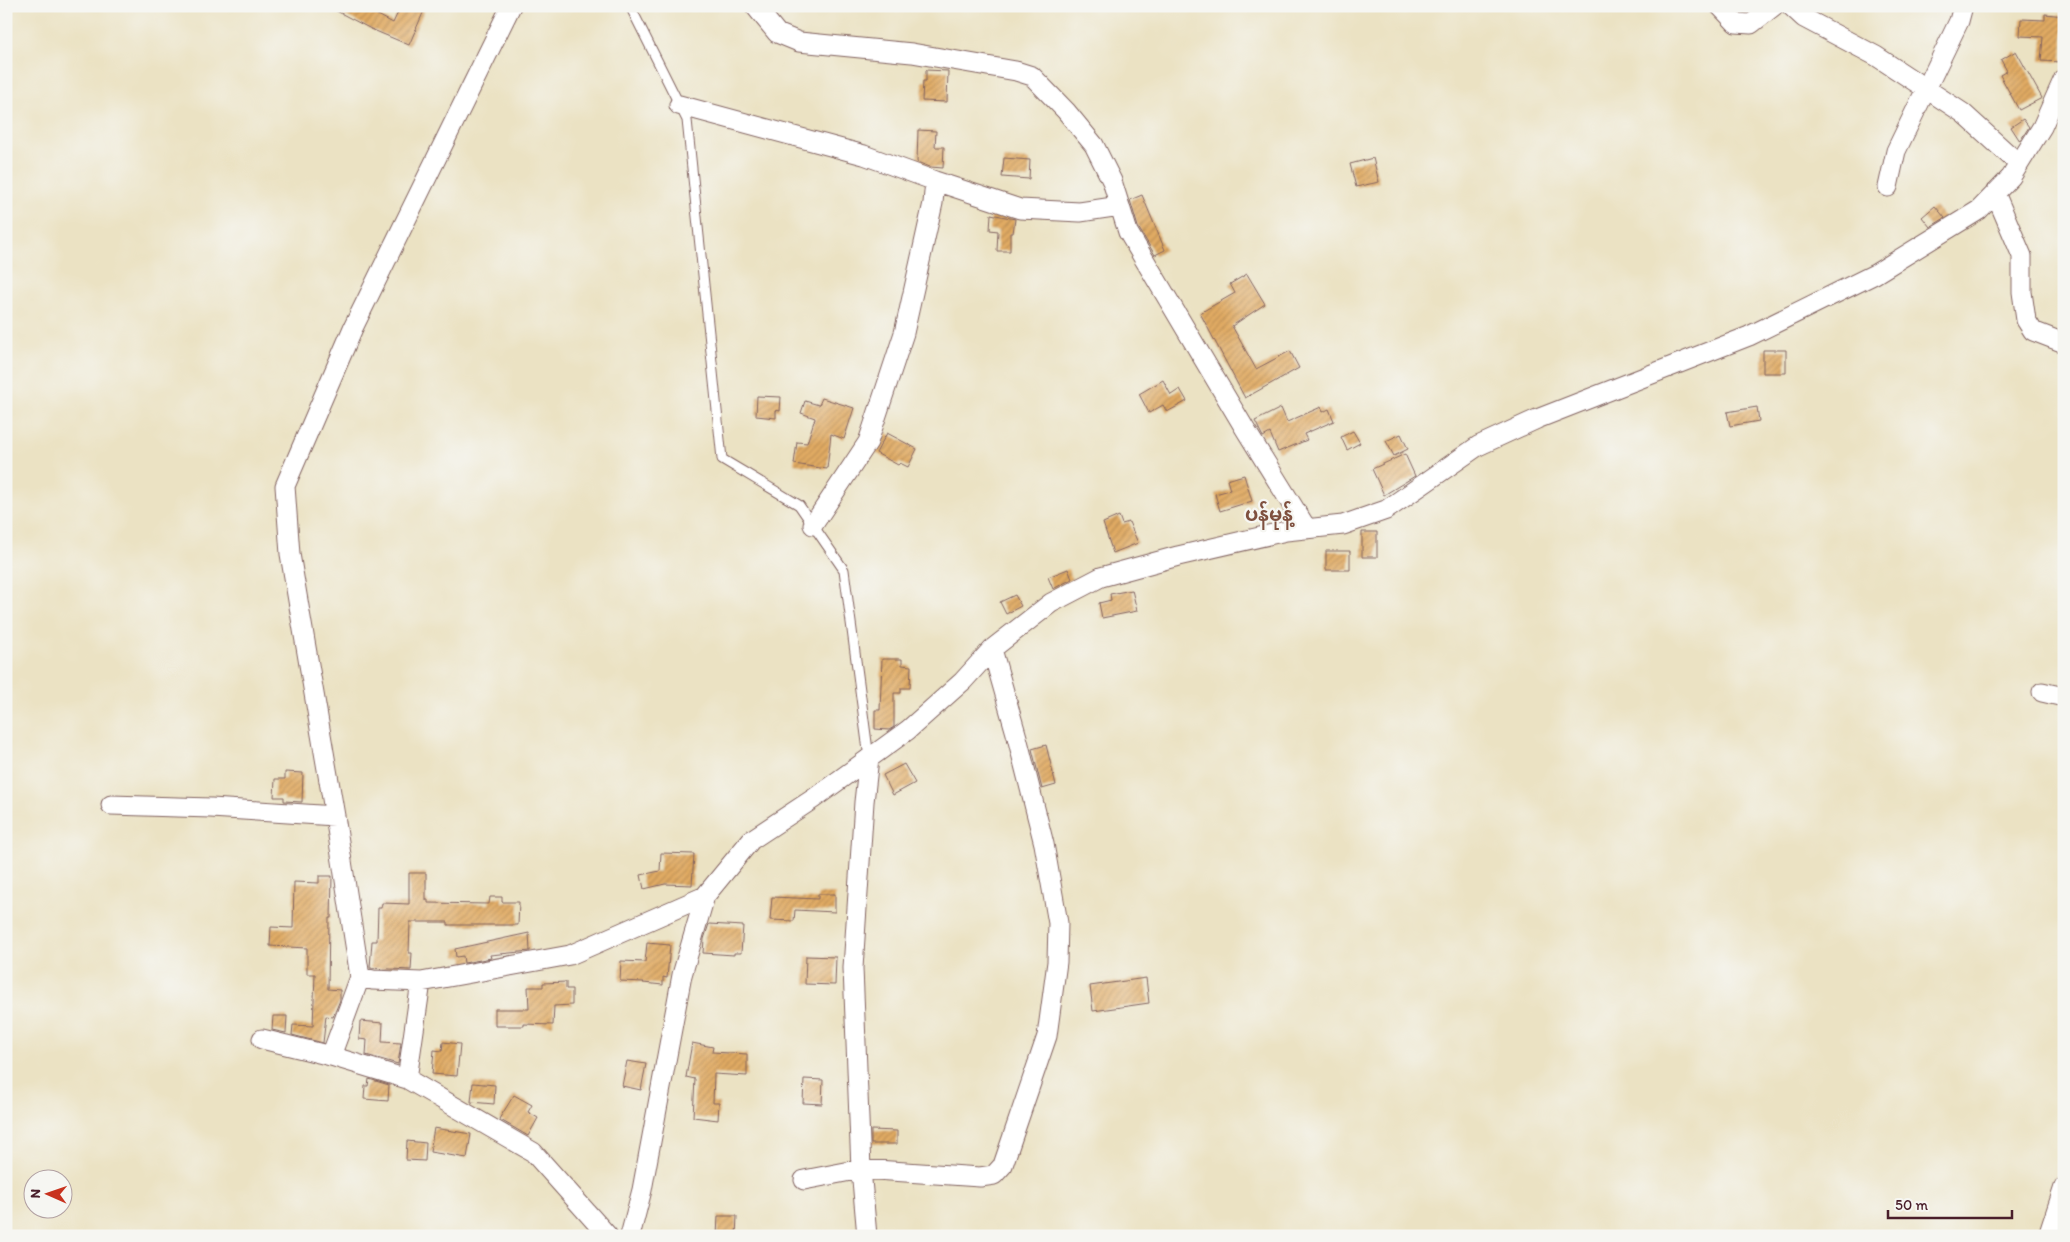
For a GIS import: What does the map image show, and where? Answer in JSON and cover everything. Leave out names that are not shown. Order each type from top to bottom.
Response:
[{"type":"street","points":[[331,1056],[360,977],[335,816],[290,554],[285,486],[353,328],[511,6]]},
{"type":"street","points":[[755,6],[777,33],[799,42],[912,53],[1016,70],[1032,76],[1066,111],[1094,145],[1112,181],[1128,232],[1167,300],[1307,529]]},
{"type":"street","points":[[1720,6],[1736,23],[1751,24],[1774,6]]},
{"type":"street","points":[[1791,6],[1804,18],[1876,56],[1926,87],[1963,113],[2019,164]]},
{"type":"street","points":[[1888,187],[1896,152],[1959,21],[1963,6]]},
{"type":"street","points":[[630,1236],[642,1190],[682,975],[705,896],[751,840],[813,799],[908,730],[963,681],[992,649],[1051,603],[1101,577],[1187,554],[1286,531],[1343,525],[1386,510],[1478,446],[1537,419],[1749,336],[1875,274],[1979,210],[2011,177],[2042,127],[2064,78]]},
{"type":"street","points":[[679,105],[864,155],[935,182],[1020,208],[1080,212],[1120,206]]},
{"type":"street","points":[[813,525],[868,442],[904,333],[933,203],[935,182]]},
{"type":"street","points":[[1995,193],[2022,256],[2022,292],[2026,320],[2033,331],[2064,343]]},
{"type":"street","points":[[804,1180],[861,1169],[980,1177],[994,1174],[1003,1164],[1047,1036],[1057,962],[1058,922],[1044,844],[992,649]]},
{"type":"street","points":[[2042,692],[2064,696]]},
{"type":"street","points":[[867,1236],[861,1169],[853,968],[864,802],[869,758]]},
{"type":"street","points":[[111,805],[211,808],[335,816]]},
{"type":"street","points":[[360,977],[373,980],[421,982],[570,955],[705,896]]},
{"type":"street","points":[[407,1079],[421,982]]},
{"type":"street","points":[[262,1039],[331,1056],[407,1079],[533,1152],[608,1236]]},
{"type":"street","points":[[2048,1236],[2064,1187]]},
{"type":"lane","points":[[630,6],[687,120],[722,459],[799,505],[844,570],[869,758]]},
{"type":"building","points":[[327,6],[361,6],[393,23],[401,6],[426,6],[409,45],[371,29]]},
{"type":"building","points":[[2045,14],[2064,16],[2062,62],[2041,61],[2043,37],[2020,36],[2021,19],[2045,20]]},
{"type":"building","points":[[2016,51],[2042,98],[2019,110],[2000,75],[2007,71],[2001,60]]},
{"type":"building","points":[[926,70],[948,71],[947,102],[922,101],[923,81],[926,81]]},
{"type":"building","points":[[2023,119],[2029,127],[2020,141],[2011,127]]},
{"type":"building","points":[[918,130],[936,131],[935,147],[944,147],[943,168],[930,167],[917,162]]},
{"type":"building","points":[[1004,158],[1030,160],[1029,179],[1002,177]]},
{"type":"building","points":[[1373,158],[1379,182],[1356,187],[1350,164]]},
{"type":"building","points":[[1142,195],[1165,250],[1155,255],[1138,227],[1130,200]]},
{"type":"building","points":[[1935,206],[1945,218],[1930,227],[1922,217]]},
{"type":"building","points":[[991,214],[1015,219],[1013,233],[1010,233],[1010,251],[997,251],[998,231],[990,230]]},
{"type":"building","points":[[1247,274],[1265,304],[1232,326],[1256,369],[1290,351],[1299,368],[1245,398],[1200,313],[1235,293],[1230,284]]},
{"type":"building","points":[[1763,350],[1786,350],[1786,373],[1763,373]]},
{"type":"building","points":[[1163,380],[1171,395],[1180,389],[1187,401],[1167,412],[1163,405],[1149,413],[1139,394]]},
{"type":"building","points":[[757,396],[781,397],[780,411],[776,410],[776,418],[756,416]]},
{"type":"building","points":[[822,398],[854,408],[844,439],[831,434],[827,469],[794,464],[797,442],[807,443],[815,418],[801,413],[805,401],[819,405]]},
{"type":"building","points":[[1321,407],[1323,412],[1329,409],[1334,421],[1304,434],[1307,440],[1278,452],[1270,433],[1263,437],[1255,421],[1281,408],[1287,422]]},
{"type":"building","points":[[1757,407],[1759,421],[1730,426],[1727,412]]},
{"type":"building","points":[[1353,431],[1360,443],[1347,450],[1341,437]]},
{"type":"building","points":[[887,433],[917,449],[908,467],[900,463],[898,465],[876,453]]},
{"type":"building","points":[[1401,434],[1408,449],[1394,456],[1386,441]]},
{"type":"building","points":[[1405,454],[1415,476],[1384,495],[1372,469]]},
{"type":"building","points":[[1244,475],[1252,501],[1220,511],[1215,494],[1230,490],[1227,480]]},
{"type":"building","points":[[1119,516],[1122,524],[1129,522],[1138,543],[1113,553],[1103,523]]},
{"type":"building","points":[[1362,532],[1377,532],[1377,557],[1362,557]]},
{"type":"building","points":[[1326,551],[1350,551],[1350,570],[1326,570]]},
{"type":"building","points":[[1068,569],[1072,579],[1053,589],[1048,577]]},
{"type":"building","points":[[1132,590],[1137,611],[1102,618],[1099,603],[1111,600],[1110,594]]},
{"type":"building","points":[[1015,595],[1021,606],[1006,614],[1000,602]]},
{"type":"building","points":[[882,659],[902,659],[902,665],[911,666],[910,688],[901,688],[901,693],[894,693],[894,727],[889,730],[875,729],[875,710],[880,710]]},
{"type":"building","points":[[1046,745],[1056,785],[1042,789],[1032,749]]},
{"type":"building","points":[[904,764],[915,783],[893,795],[883,775]]},
{"type":"building","points":[[285,772],[303,773],[302,802],[284,801],[284,797],[274,797],[275,779],[285,779]]},
{"type":"building","points":[[661,853],[694,854],[692,885],[665,884],[644,889],[641,875],[660,871]]},
{"type":"building","points":[[409,873],[426,873],[426,900],[428,900],[428,903],[489,904],[490,897],[502,897],[502,902],[519,902],[518,925],[448,925],[448,922],[410,922],[409,953],[412,953],[411,970],[370,968],[372,941],[377,941],[378,908],[381,908],[382,903],[409,904]]},
{"type":"building","points":[[319,876],[332,876],[331,918],[329,918],[328,989],[340,990],[340,1000],[333,1017],[326,1016],[323,1043],[292,1035],[293,1025],[313,1026],[315,974],[307,974],[307,948],[270,946],[271,927],[293,928],[294,882],[319,883]]},
{"type":"building","points":[[818,894],[835,894],[835,912],[795,910],[794,921],[770,920],[772,897],[818,899]]},
{"type":"building","points":[[709,924],[743,926],[741,953],[734,953],[734,955],[703,953],[704,939]]},
{"type":"building","points":[[529,933],[530,951],[490,955],[491,958],[464,963],[463,956],[456,957],[455,949]]},
{"type":"building","points":[[647,943],[670,945],[667,978],[663,977],[663,985],[620,981],[621,961],[645,962]]},
{"type":"building","points":[[806,956],[836,957],[835,985],[805,984]]},
{"type":"building","points":[[1146,978],[1149,1003],[1093,1011],[1090,986]]},
{"type":"building","points":[[566,982],[566,989],[572,989],[572,1005],[554,1006],[553,1025],[495,1026],[495,1009],[529,1009],[528,987],[543,987],[543,983]]},
{"type":"building","points":[[273,1016],[287,1016],[286,1033],[272,1030]]},
{"type":"building","points":[[360,1021],[383,1023],[382,1042],[401,1043],[398,1064],[366,1055],[367,1040],[359,1039]]},
{"type":"building","points":[[443,1042],[460,1044],[457,1076],[432,1074],[434,1050],[442,1051]]},
{"type":"building","points":[[692,1043],[713,1047],[712,1052],[747,1054],[747,1076],[714,1074],[713,1103],[719,1103],[718,1120],[693,1117],[695,1079],[686,1077]]},
{"type":"building","points":[[627,1061],[646,1064],[641,1090],[622,1086]]},
{"type":"building","points":[[369,1079],[389,1085],[388,1101],[364,1099],[365,1086],[368,1086]]},
{"type":"building","points":[[804,1079],[823,1080],[822,1104],[803,1103]]},
{"type":"building","points":[[473,1083],[495,1085],[494,1104],[471,1102]]},
{"type":"building","points":[[514,1095],[532,1105],[528,1112],[538,1118],[528,1136],[499,1119]]},
{"type":"building","points":[[434,1128],[471,1134],[467,1158],[430,1152]]},
{"type":"building","points":[[871,1130],[897,1131],[897,1144],[871,1144]]},
{"type":"building","points":[[407,1141],[426,1143],[425,1161],[406,1160]]},
{"type":"building","points":[[718,1216],[737,1216],[736,1236],[717,1236]]},
{"type":"district","name":"ပန်မုန့်","points":[[1269,514]]}]
